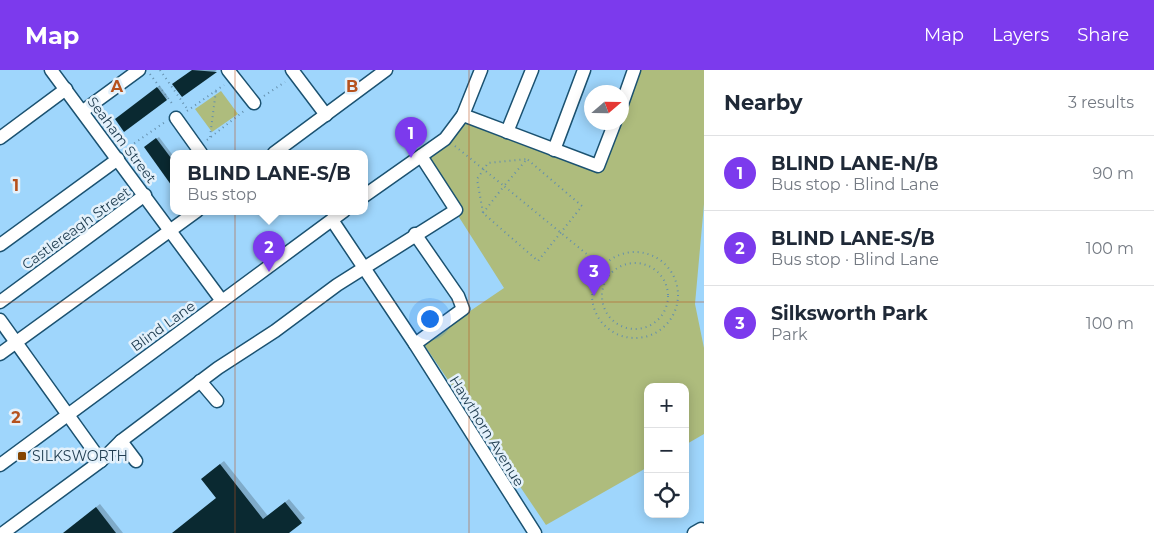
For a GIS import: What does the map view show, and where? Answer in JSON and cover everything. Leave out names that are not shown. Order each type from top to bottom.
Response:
[{"type":"street","name":"Seaham Street","points":[[51,70],[222,301]]},
{"type":"street","points":[[82,111],[139,70]]},
{"type":"street","points":[[228,70],[254,103]]},
{"type":"street","points":[[292,70],[326,115]]},
{"type":"street","points":[[278,150],[386,70]]},
{"type":"street","points":[[368,193],[445,140],[463,115],[481,70]]},
{"type":"street","points":[[508,132],[532,70]]},
{"type":"street","points":[[554,150],[584,70]]},
{"type":"street","points":[[629,85],[634,70]]},
{"type":"street","points":[[0,138],[66,89]]},
{"type":"street","points":[[175,113],[199,150]]},
{"type":"street","points":[[463,115],[598,166],[612,130]]},
{"type":"street","points":[[2,533],[101,461],[121,441],[200,381],[363,268],[456,210],[421,156]]},
{"type":"street","points":[[0,245],[118,159]]},
{"type":"street","name":"Castlereagh Street","points":[[0,302],[145,195]]},
{"type":"street","points":[[0,354],[192,215]]},
{"type":"street","name":"Blind Lane","points":[[0,465],[339,215]]},
{"type":"street","name":"Hawthorn Avenue","points":[[332,220],[415,344],[535,533]]},
{"type":"street","points":[[415,234],[458,296],[463,309],[415,344]]},
{"type":"street","points":[[0,320],[101,461]]},
{"type":"street","points":[[200,381],[217,401]]},
{"type":"street","points":[[121,441],[136,461]]},
{"type":"street","points":[[694,533],[701,529],[703,533]]},
{"type":"path","points":[[148,70],[175,113]]},
{"type":"path","points":[[160,70],[188,110]]},
{"type":"path","points":[[210,138],[216,90]]},
{"type":"path","points":[[445,140],[611,274]]},
{"type":"path","points":[[483,213],[528,159]]},
{"type":"path","points":[[528,159],[582,206],[538,261],[483,213],[477,179],[488,162],[528,159]]},
{"type":"path","points":[[632,252],[648,254],[663,262],[673,275],[678,292],[676,308],[667,323],[654,333],[638,338],[621,336],[606,327],[596,314],[592,298],[594,281],[602,266],[615,256],[632,252]]},
{"type":"path","points":[[633,264],[647,266],[658,274],[666,286],[667,301],[657,321],[644,328],[636,329],[622,326],[610,318],[602,298],[604,284],[611,274],[619,268],[633,264]]},
{"type":"green space","points":[[632,70],[704,70],[704,204],[695,304],[704,348],[704,434],[689,443],[689,383],[644,383],[644,469],[546,525],[423,343],[504,288],[457,214],[425,157],[463,115],[600,171],[614,130],[629,130],[628,85]]},
{"type":"green space","points":[[221,91],[238,114],[212,132],[195,109]]},
{"type":"building","points":[[192,70],[217,72],[182,97],[172,84]]},
{"type":"building","points":[[157,87],[167,100],[124,132],[115,119]]},
{"type":"building","points":[[156,138],[170,157],[170,183],[144,147]]},
{"type":"building","points":[[220,464],[263,519],[285,502],[302,523],[289,533],[172,533],[216,498],[201,479]]},
{"type":"building","points":[[96,507],[116,533],[63,533]]},
{"type":"place","name":"BLIND LANE-N/B","points":[[411,158]]},
{"type":"place","name":"BLIND LANE-S/B","points":[[269,272]]},
{"type":"place","name":"Silksworth Park","points":[[594,296]]},
{"type":"place","name":"SILKSWORTH","points":[[22,456]]}]
